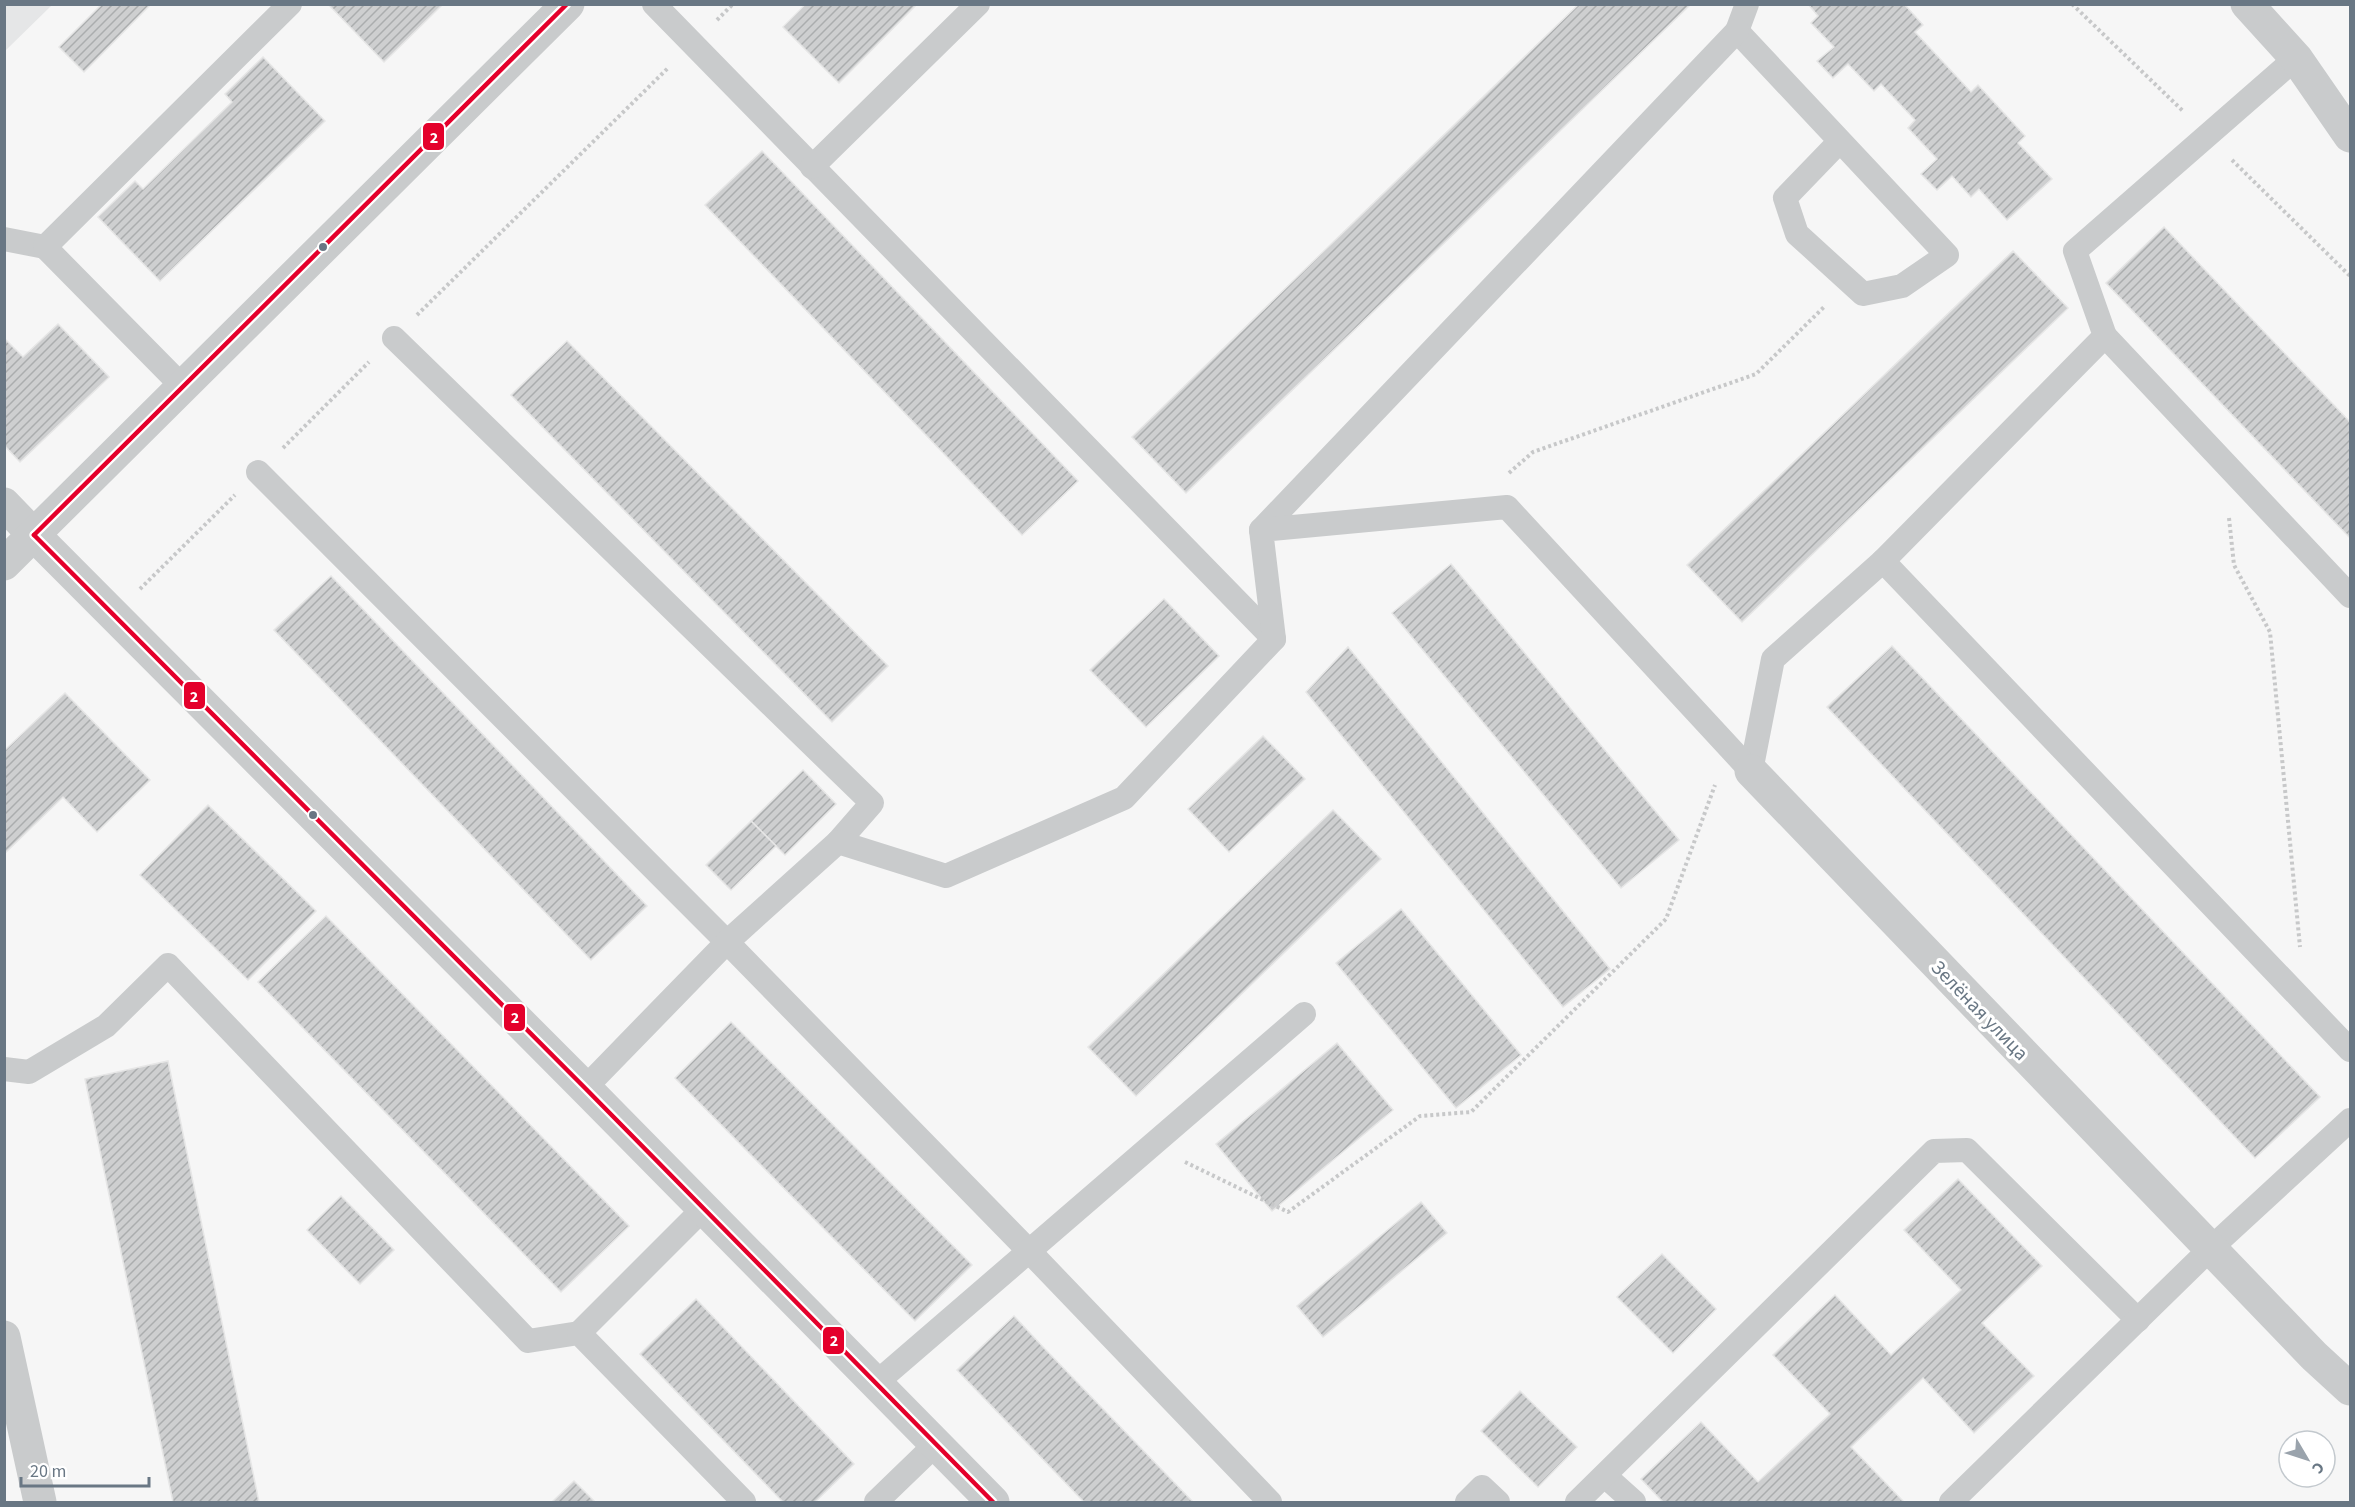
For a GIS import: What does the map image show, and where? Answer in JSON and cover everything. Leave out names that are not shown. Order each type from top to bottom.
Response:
[{"type":"street","points":[[4,564],[568,4]]},
{"type":"street","points":[[2247,4],[2296,58],[2350,136]]},
{"type":"street","points":[[4,504],[704,1208],[993,1503]]},
{"type":"street","name":"Зелёная улица","points":[[1751,771],[2210,1249],[2314,1356],[2350,1389]]},
{"type":"street","points":[[4,1337],[40,1503]]},
{"type":"lane","points":[[45,247],[290,4]]},
{"type":"lane","points":[[654,4],[1274,639]]},
{"type":"lane","points":[[812,167],[978,4]]},
{"type":"lane","points":[[1261,530],[1737,31],[1747,4]]},
{"type":"lane","points":[[1737,31],[1947,255],[1902,286],[1863,294],[1797,234],[1785,198],[1840,141]]},
{"type":"lane","points":[[2296,58],[2075,251],[2105,336],[2350,596]]},
{"type":"lane","points":[[4,239],[45,247],[183,387]]},
{"type":"lane","points":[[1751,771],[1773,659],[1883,561],[2105,336]]},
{"type":"lane","points":[[394,338],[872,803],[838,842],[727,942],[585,1088]]},
{"type":"lane","points":[[258,472],[727,942],[1029,1251],[1270,1503]]},
{"type":"lane","points":[[1261,530],[1507,507],[1751,771]]},
{"type":"lane","points":[[1261,530],[1274,639]]},
{"type":"lane","points":[[1883,561],[2350,1050]]},
{"type":"lane","points":[[838,842],[946,876],[1124,798],[1274,639]]},
{"type":"lane","points":[[4,1069],[28,1072],[106,1026],[168,965],[528,1341],[579,1333],[704,1208]]},
{"type":"lane","points":[[876,1383],[1304,1014]]},
{"type":"lane","points":[[1951,1503],[2210,1249],[2350,1120]]},
{"type":"lane","points":[[1577,1503],[1934,1151],[1967,1150],[2138,1320]]},
{"type":"lane","points":[[579,1333],[744,1503]]},
{"type":"lane","points":[[876,1503],[936,1444]]},
{"type":"lane","points":[[1605,1476],[1634,1503]]},
{"type":"lane","points":[[1467,1503],[1482,1487],[1498,1503]]},
{"type":"path","points":[[114,615],[733,4]]},
{"type":"path","points":[[1466,510],[1533,452],[1756,374],[1850,282]]},
{"type":"path","points":[[2228,508],[2234,565],[2270,632],[2301,956]]},
{"type":"path","points":[[1176,1168],[1184,1162],[1288,1212],[1420,1116],[1471,1112],[1666,919],[1729,747]]},
{"type":"shaded area","points":[[5,4],[52,4],[52,5],[5,51]]},
{"type":"building","points":[[102,4],[151,4],[84,72],[59,47]]},
{"type":"building","points":[[328,4],[443,4],[384,62]]},
{"type":"building","points":[[806,4],[917,4],[839,83],[783,27]]},
{"type":"building","points":[[1579,4],[1691,4],[1186,493],[1132,437]]},
{"type":"building","points":[[1808,4],[1904,4],[1923,25],[1915,32],[1971,92],[1978,85],[2025,136],[2018,143],[2052,179],[2007,220],[1979,189],[1971,197],[1952,176],[1937,190],[1921,174],[1937,159],[1908,128],[1915,120],[1881,84],[1874,91],[1848,64],[1833,78],[1817,61],[1834,47],[1811,23],[1818,16]]},
{"type":"building","points":[[263,57],[325,121],[160,281],[98,217],[135,181],[143,189],[232,102],[225,94]]},
{"type":"building","points":[[762,151],[1078,481],[1022,535],[705,205]]},
{"type":"building","points":[[2164,227],[2350,422],[2350,538],[2106,283]]},
{"type":"building","points":[[2013,251],[2068,308],[1742,622],[1687,565]]},
{"type":"building","points":[[58,324],[109,377],[20,462],[4,445],[4,338],[23,357]]},
{"type":"building","points":[[567,341],[888,666],[832,722],[511,395]]},
{"type":"building","points":[[1451,564],[1679,840],[1621,888],[1392,613]]},
{"type":"building","points":[[331,576],[647,906],[591,960],[274,630]]},
{"type":"building","points":[[1164,599],[1219,656],[1146,727],[1090,670]]},
{"type":"building","points":[[1892,646],[2320,1097],[2255,1158],[1827,707]]},
{"type":"building","points":[[1348,647],[1610,969],[1563,1007],[1306,692]]},
{"type":"building","points":[[65,693],[150,780],[97,832],[63,797],[4,854],[4,751]]},
{"type":"building","points":[[1263,736],[1305,779],[1229,852],[1188,809]]},
{"type":"building","points":[[803,770],[836,804],[785,855],[751,821]]},
{"type":"building","points":[[208,805],[316,911],[248,980],[140,875]]},
{"type":"building","points":[[1333,810],[1381,859],[1136,1096],[1088,1047]]},
{"type":"building","points":[[751,821],[776,846],[731,890],[706,865]]},
{"type":"building","points":[[1401,909],[1521,1055],[1456,1108],[1336,963]]},
{"type":"building","points":[[326,916],[629,1226],[561,1292],[258,982]]},
{"type":"building","points":[[731,1022],[972,1265],[915,1321],[675,1078]]},
{"type":"building","points":[[1337,1043],[1393,1110],[1272,1211],[1216,1144]]},
{"type":"building","points":[[168,1061],[259,1502],[173,1502],[85,1079]]},
{"type":"building","points":[[1958,1179],[2042,1266],[1982,1323],[2034,1376],[1974,1433],[1923,1378],[1851,1447],[1903,1501],[1901,1502],[1663,1502],[1641,1479],[1701,1422],[1758,1482],[1830,1414],[1773,1355],[1835,1295],[1891,1355],[1961,1290],[1904,1230]]},
{"type":"building","points":[[341,1196],[394,1250],[360,1284],[307,1230]]},
{"type":"building","points":[[1421,1202],[1447,1233],[1323,1337],[1297,1306]]},
{"type":"building","points":[[1662,1254],[1716,1309],[1673,1353],[1617,1297]]},
{"type":"building","points":[[696,1299],[854,1464],[815,1502],[783,1502],[640,1354]]},
{"type":"building","points":[[1014,1316],[1193,1502],[1084,1502],[957,1370]]},
{"type":"building","points":[[1520,1391],[1577,1447],[1538,1487],[1481,1431]]},
{"type":"building","points":[[574,1481],[595,1502],[552,1502]]},
{"type":"transit line","name":"2","points":[[34,535],[567,4]]},
{"type":"transit line","name":"2","points":[[34,535],[585,1088],[993,1502]]}]
